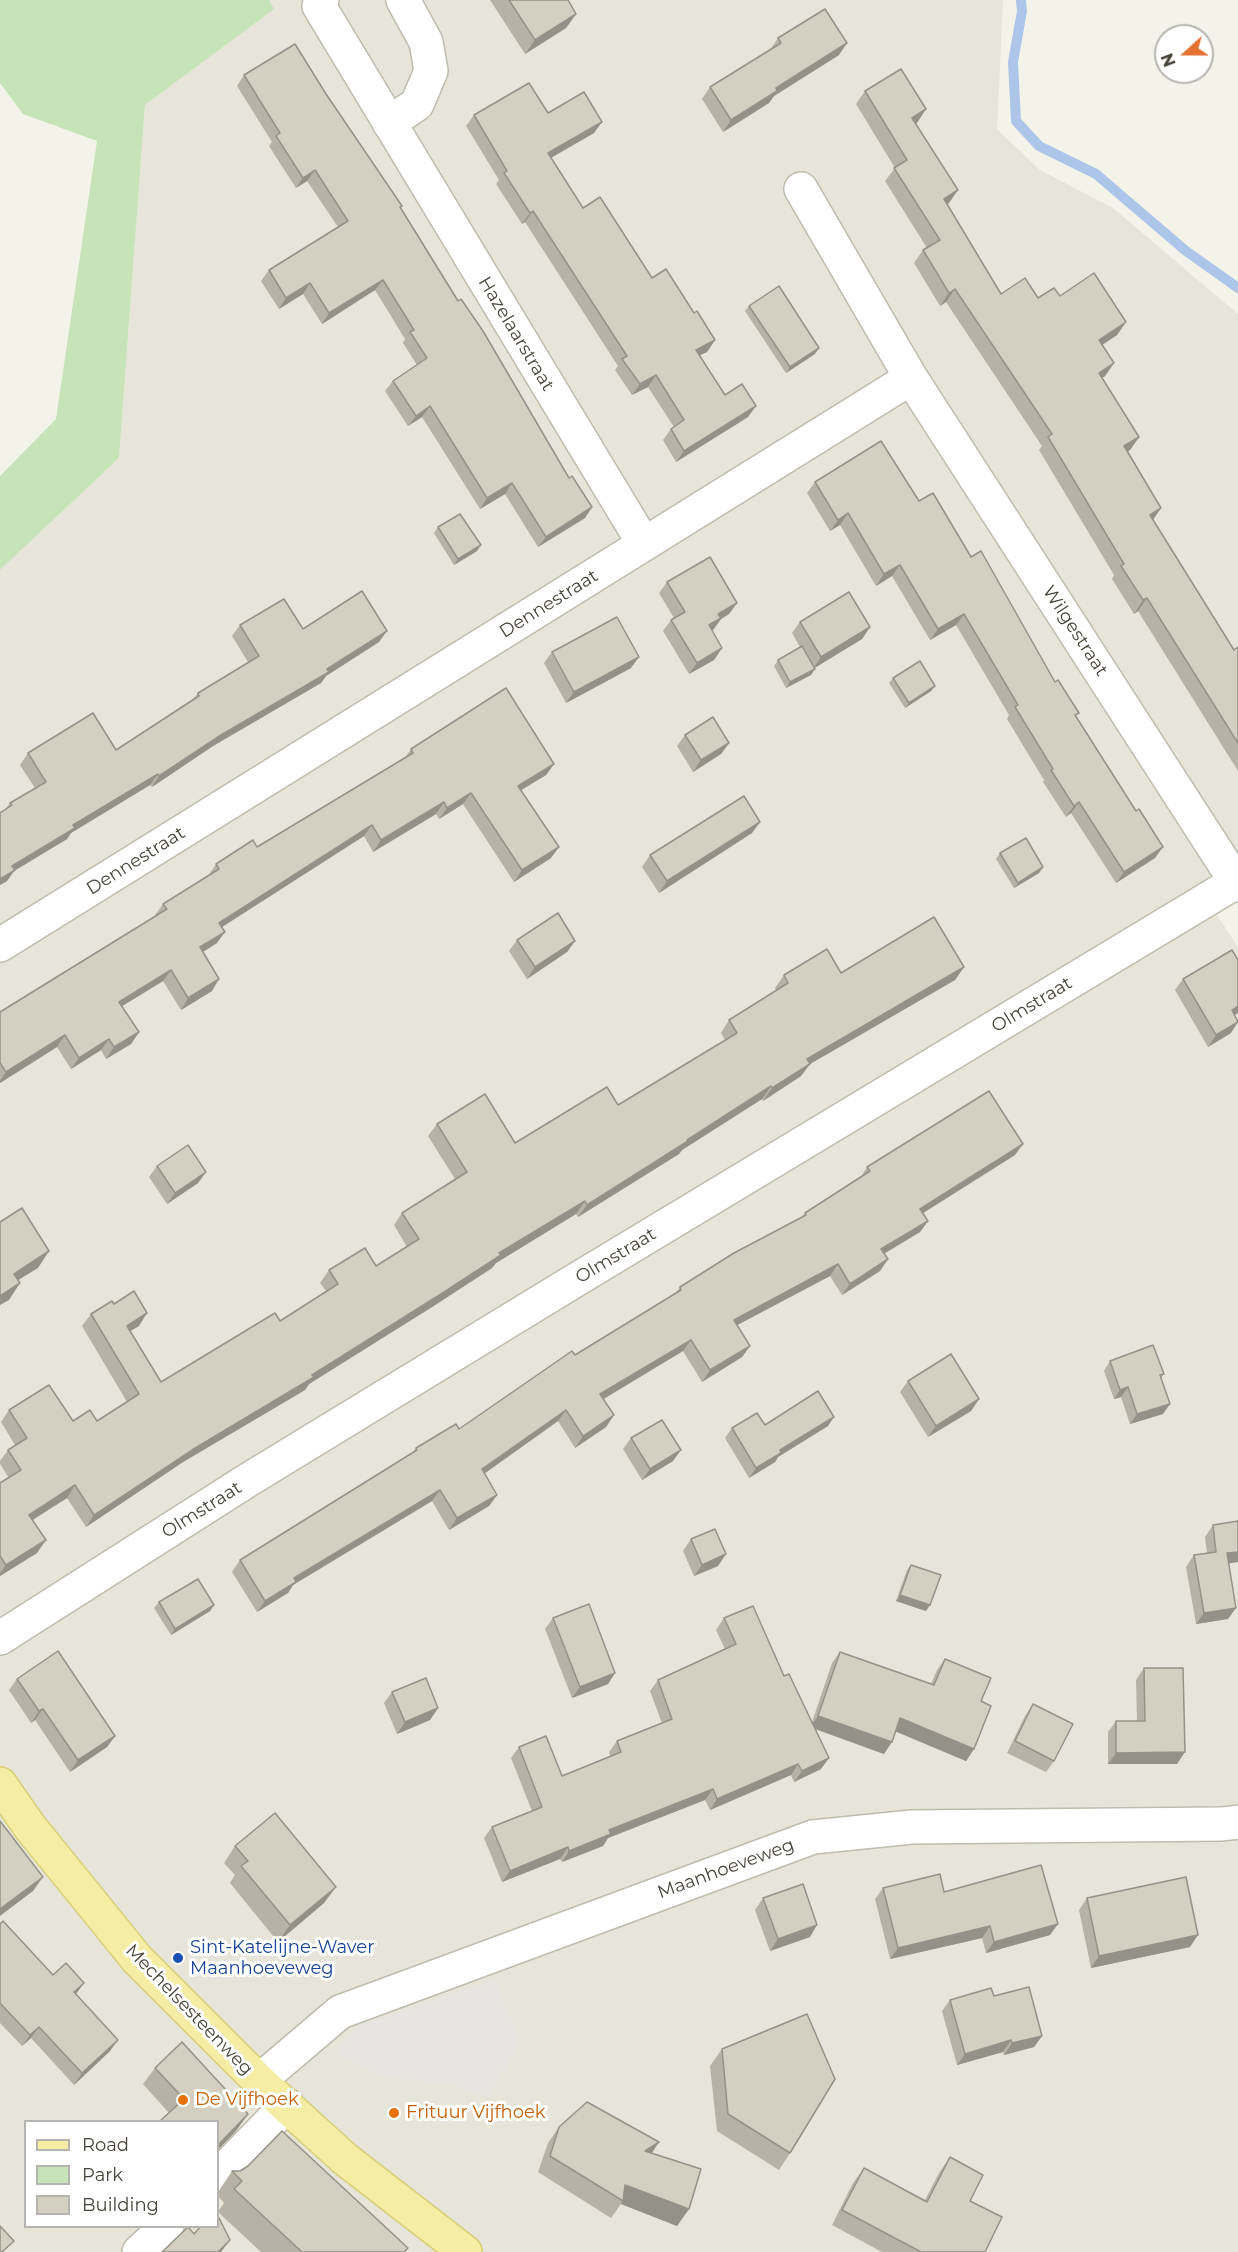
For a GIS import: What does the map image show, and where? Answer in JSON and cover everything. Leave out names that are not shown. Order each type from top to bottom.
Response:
[{"type":"main road","name":"Mechelsesteenweg","points":[[0,1784],[30,1827],[137,1959],[259,2081],[345,2159],[465,2252]]},
{"type":"street","name":"Hazelaarstraat","points":[[322,0],[319,6],[644,544]]},
{"type":"street","points":[[389,123],[417,104],[431,71],[426,42],[403,0]]},
{"type":"street","points":[[801,189],[912,378]]},
{"type":"street","name":"Dennestraat","points":[[0,945],[912,378]]},
{"type":"street","name":"Wilgestraat","points":[[912,378],[1237,883]]},
{"type":"street","name":"Olmstraat","points":[[0,1638],[248,1480],[579,1278],[1237,883]]},
{"type":"street","name":"Maanhoeveweg","points":[[259,2081],[340,2012],[813,1837],[912,1827],[1222,1824],[1238,1821]]},
{"type":"street","points":[[219,2174],[287,2106]]},
{"type":"street","points":[[139,2252],[165,2228]]},
{"type":"shaded area","points":[[269,0],[1003,0],[997,129],[1040,170],[1113,208],[1238,314],[1238,865],[1199,888],[1238,947],[1238,2252],[0,2252],[0,570],[119,458],[145,105],[273,9]]},
{"type":"shaded area","points":[[495,1980],[520,2041],[489,2098],[446,2083],[381,2077],[335,2053],[356,2026]]},
{"type":"green space","points":[[0,0],[269,0],[274,9],[145,105],[119,458],[0,570],[0,476],[56,419],[97,141],[23,114],[0,83]]},
{"type":"building","points":[[509,0],[568,0],[576,14],[535,40]]},
{"type":"building","points":[[825,9],[847,43],[731,120],[710,87],[781,43],[778,38]]},
{"type":"building","points":[[295,44],[402,206],[400,207],[458,301],[461,299],[483,331],[569,478],[572,476],[592,507],[546,537],[512,483],[487,498],[430,406],[416,416],[393,381],[427,358],[410,332],[414,330],[383,280],[329,313],[310,283],[286,298],[269,270],[348,221],[315,170],[303,178],[276,136],[280,133],[244,75]]},
{"type":"building","points":[[901,69],[926,109],[912,118],[958,190],[944,199],[1001,294],[1025,278],[1038,298],[1054,288],[1060,296],[1094,273],[1126,322],[1099,340],[1114,363],[1099,373],[1139,437],[1124,446],[1161,508],[1150,515],[1234,650],[1238,647],[1238,743],[1147,598],[1143,600],[1121,566],[1124,564],[1048,437],[1052,434],[955,289],[949,293],[923,250],[940,240],[894,168],[907,160],[865,91]]},
{"type":"building","points":[[529,83],[548,113],[584,92],[602,122],[548,153],[583,208],[600,197],[652,278],[666,269],[694,313],[697,311],[715,340],[696,350],[725,395],[742,384],[756,406],[684,451],[671,429],[684,420],[656,375],[640,384],[622,359],[627,356],[533,211],[530,213],[504,173],[507,171],[474,115]]},
{"type":"building","points":[[779,286],[819,348],[790,367],[749,306]]},
{"type":"building","points":[[881,441],[919,501],[933,493],[971,557],[981,551],[1055,682],[1058,680],[1079,713],[1075,715],[1136,811],[1139,809],[1163,847],[1124,872],[1079,802],[1074,806],[1051,770],[1053,769],[1015,707],[1018,705],[964,614],[938,629],[900,565],[884,574],[848,513],[838,520],[815,482]]},
{"type":"building","points":[[460,514],[481,545],[458,559],[438,527]]},
{"type":"building","points":[[710,557],[737,603],[718,614],[721,618],[709,625],[722,648],[697,663],[671,620],[685,612],[667,582]]},
{"type":"building","points":[[362,591],[387,631],[327,669],[329,672],[221,735],[159,776],[158,774],[73,825],[75,828],[12,866],[15,870],[0,879],[0,813],[12,805],[10,803],[46,782],[28,753],[93,713],[116,750],[199,696],[198,693],[259,656],[240,625],[284,599],[303,629]]},
{"type":"building","points":[[849,592],[870,627],[821,657],[800,622]]},
{"type":"building","points":[[617,617],[639,657],[574,692],[552,652]]},
{"type":"building","points":[[802,646],[815,669],[790,682],[778,660]]},
{"type":"building","points":[[920,661],[935,686],[909,703],[893,678]]},
{"type":"building","points":[[506,688],[554,764],[518,786],[559,847],[522,870],[471,793],[447,808],[444,802],[381,840],[372,825],[219,923],[225,932],[200,947],[219,979],[188,998],[171,970],[119,1002],[139,1032],[114,1047],[109,1039],[79,1058],[65,1035],[6,1072],[0,1063],[0,1012],[167,909],[163,904],[219,869],[216,864],[253,840],[257,847],[413,753],[411,749]]},
{"type":"building","points":[[713,717],[729,743],[701,760],[685,735]]},
{"type":"building","points":[[744,796],[760,822],[667,881],[650,855]]},
{"type":"building","points":[[1026,838],[1043,867],[1018,883],[1000,853]]},
{"type":"building","points":[[558,913],[575,941],[535,967],[517,940]]},
{"type":"building","points":[[934,917],[964,967],[807,1059],[810,1064],[772,1088],[771,1086],[587,1205],[585,1201],[499,1253],[501,1255],[312,1375],[314,1377],[192,1450],[94,1515],[75,1485],[29,1515],[46,1540],[6,1565],[0,1556],[0,1483],[21,1470],[8,1450],[27,1438],[9,1410],[49,1385],[73,1421],[90,1410],[97,1421],[139,1394],[91,1314],[112,1301],[114,1304],[134,1291],[147,1313],[127,1326],[161,1382],[275,1313],[280,1321],[338,1284],[329,1270],[365,1248],[376,1266],[419,1239],[402,1213],[467,1172],[437,1124],[485,1094],[515,1143],[607,1087],[618,1105],[737,1033],[729,1020],[788,983],[784,975],[827,949],[841,973]]},
{"type":"building","points":[[1232,950],[1238,960],[1238,1006],[1232,1010],[1238,1022],[1216,1035],[1183,979]]},
{"type":"building","points":[[989,1091],[1023,1144],[920,1209],[928,1221],[881,1249],[888,1259],[850,1284],[838,1264],[734,1320],[750,1346],[710,1370],[691,1340],[600,1394],[614,1415],[583,1436],[566,1410],[482,1469],[497,1495],[457,1518],[440,1490],[294,1578],[296,1582],[265,1601],[240,1560],[456,1424],[459,1429],[572,1351],[575,1355],[681,1290],[680,1287],[734,1253],[806,1215],[805,1213],[870,1171],[867,1167]]},
{"type":"building","points":[[188,1145],[206,1172],[175,1193],[157,1166]]},
{"type":"building","points":[[22,1208],[49,1251],[14,1274],[20,1283],[0,1296],[0,1222]]},
{"type":"building","points":[[1153,1345],[1164,1374],[1160,1375],[1170,1404],[1137,1414],[1128,1387],[1120,1390],[1110,1361]]},
{"type":"building","points":[[951,1354],[979,1399],[936,1426],[908,1381]]},
{"type":"building","points":[[818,1391],[834,1417],[780,1450],[781,1453],[756,1468],[732,1428],[757,1413],[765,1425]]},
{"type":"building","points":[[662,1420],[681,1450],[650,1469],[631,1438]]},
{"type":"building","points":[[1238,1521],[1238,1552],[1227,1553],[1236,1608],[1204,1613],[1194,1555],[1216,1552],[1213,1525]]},
{"type":"building","points":[[715,1529],[726,1554],[702,1565],[691,1539]]},
{"type":"building","points":[[911,1565],[941,1575],[930,1605],[900,1595]]},
{"type":"building","points":[[198,1579],[214,1605],[175,1629],[159,1602]]},
{"type":"building","points":[[589,1604],[615,1673],[580,1687],[553,1618]]},
{"type":"building","points":[[753,1606],[784,1676],[789,1674],[829,1758],[802,1771],[798,1764],[717,1799],[713,1789],[609,1830],[611,1834],[569,1851],[568,1847],[510,1871],[492,1827],[542,1807],[519,1747],[546,1736],[562,1776],[621,1752],[617,1741],[672,1719],[658,1680],[736,1644],[724,1618]]},
{"type":"building","points":[[58,1651],[115,1736],[78,1760],[43,1709],[39,1711],[17,1679]]},
{"type":"building","points":[[840,1652],[934,1685],[945,1659],[991,1678],[981,1701],[991,1706],[974,1749],[900,1718],[892,1742],[818,1716]]},
{"type":"building","points":[[1144,1668],[1183,1668],[1185,1752],[1116,1753],[1116,1721],[1145,1721]]},
{"type":"building","points":[[426,1678],[438,1708],[405,1722],[392,1692]]},
{"type":"building","points":[[1033,1704],[1073,1724],[1054,1761],[1015,1741]]},
{"type":"building","points":[[275,1813],[336,1887],[290,1925],[241,1866],[248,1861],[235,1846]]},
{"type":"building","points":[[0,1821],[43,1877],[0,1909]]},
{"type":"building","points":[[1041,1865],[1058,1924],[994,1942],[990,1926],[898,1948],[883,1888],[940,1874],[944,1892]]},
{"type":"building","points":[[1186,1877],[1198,1935],[1099,1956],[1087,1898]]},
{"type":"building","points":[[803,1884],[817,1925],[778,1939],[763,1898]]},
{"type":"building","points":[[3,1921],[53,1975],[66,1963],[84,1983],[74,1992],[118,2040],[82,2073],[39,2027],[30,2035],[0,2003],[0,1924]]},
{"type":"building","points":[[1029,1987],[1042,2036],[1012,2043],[1011,2040],[965,2054],[950,2000],[991,1988],[994,1996]]},
{"type":"building","points":[[807,2014],[835,2079],[790,2153],[728,2114],[722,2049]]},
{"type":"building","points":[[182,2042],[248,2114],[219,2144],[219,2120],[161,2120],[184,2099],[155,2068]]},
{"type":"building","points":[[587,2102],[659,2142],[645,2151],[701,2169],[689,2209],[625,2185],[623,2201],[550,2156],[559,2127]]},
{"type":"building","points":[[282,2131],[408,2248],[404,2252],[302,2252],[234,2189],[242,2181],[232,2171],[240,2171],[248,2166]]},
{"type":"building","points":[[950,2157],[983,2175],[970,2201],[1002,2217],[985,2252],[921,2252],[842,2210],[864,2168],[927,2202]]},
{"type":"building","points":[[219,2218],[230,2240],[218,2252],[162,2252],[187,2228],[194,2234],[199,2228],[219,2228]]},
{"type":"building","points":[[0,2226],[14,2241],[2,2252],[0,2252]]},
{"type":"waterway","points":[[1021,0],[1022,11],[1013,62],[1016,121],[1039,146],[1096,174],[1186,251],[1238,288]]},
{"type":"place","name":"Sint-Katelijne-Waver Maanhoeveweg","points":[[178,1958]]},
{"type":"place","name":"De Vijfhoek","points":[[183,2100]]},
{"type":"place","name":"Frituur Vijfhoek","points":[[394,2113]]}]
